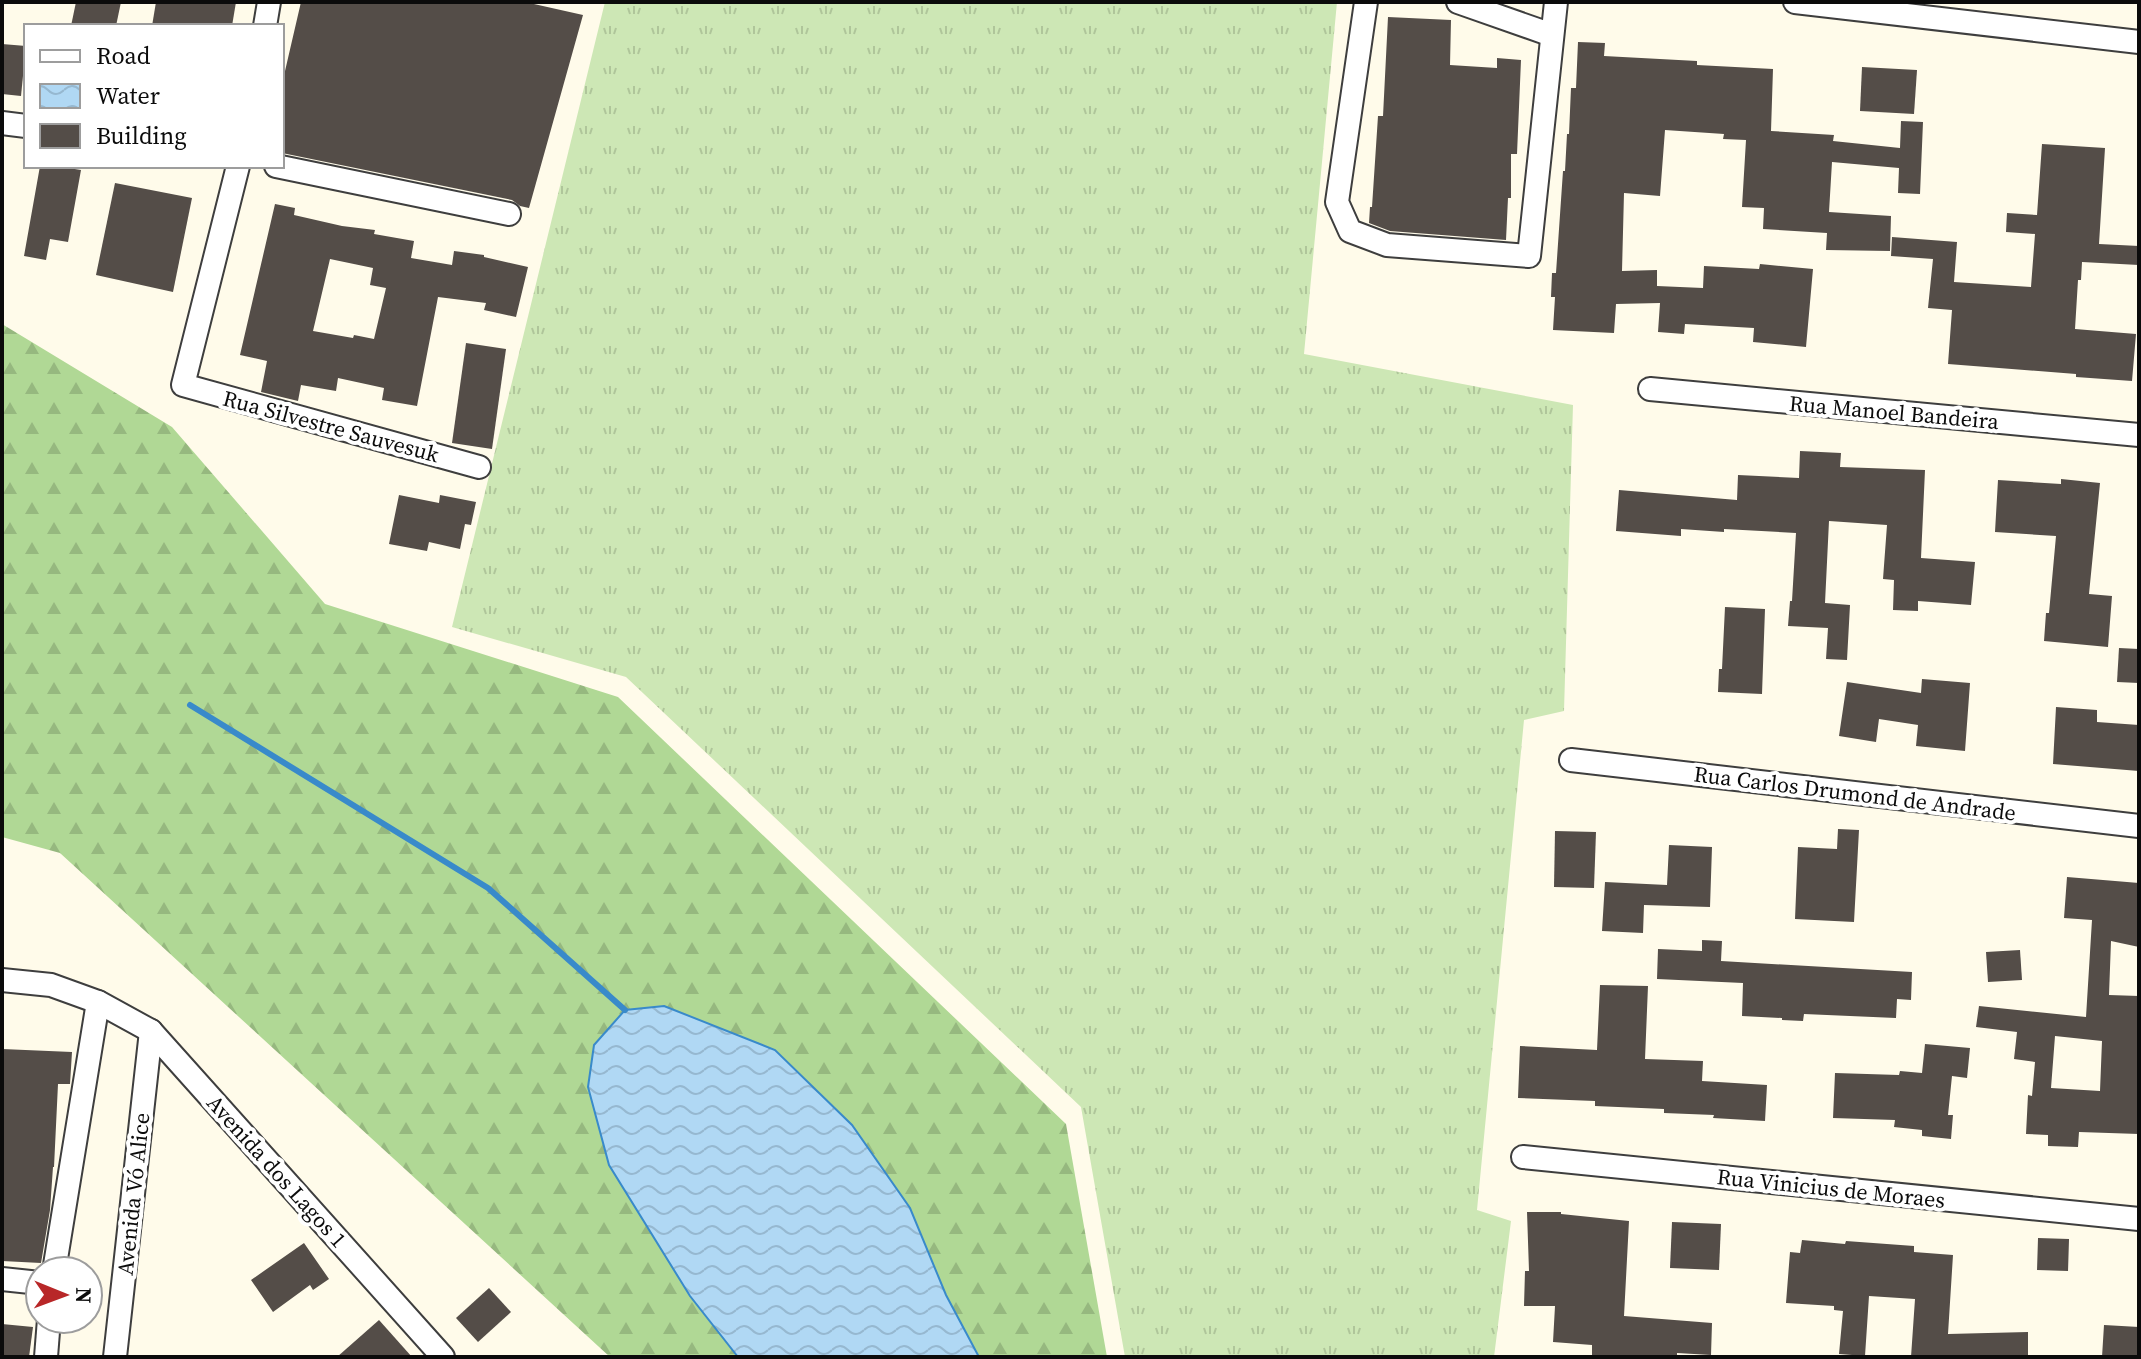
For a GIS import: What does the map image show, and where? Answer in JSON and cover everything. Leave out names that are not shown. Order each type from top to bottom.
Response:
[{"type":"street","points":[[265,24],[269,2]]},
{"type":"street","points":[[1366,2],[1337,202],[1350,231],[1387,245],[1529,256],[1556,2]]},
{"type":"street","points":[[1458,2],[1552,35]]},
{"type":"street","points":[[1795,2],[2139,42]]},
{"type":"street","points":[[2,123],[24,126]]},
{"type":"street","name":"Rua Silvestre Sauvesuk","points":[[237,168],[183,385],[479,467]]},
{"type":"street","points":[[284,168],[509,214]]},
{"type":"street","name":"Rua Manoel Bandeira","points":[[1650,389],[2139,435]]},
{"type":"street","name":"Rua Carlos Drumond de Andrade","points":[[1571,760],[2139,826]]},
{"type":"street","name":"Avenida dos Lagos 1","points":[[2,980],[51,985],[98,1002],[151,1031],[443,1357]]},
{"type":"street","points":[[57,1255],[98,1002]]},
{"type":"street","name":"Avenida Vó Alice","points":[[115,1357],[151,1031]]},
{"type":"street","name":"Rua Vinicius de Moraes","points":[[1523,1157],[2139,1219]]},
{"type":"street","points":[[2,1279],[24,1281]]},
{"type":"street","points":[[46,1357],[48,1335]]},
{"type":"green space","points":[[605,2],[1337,2],[1304,354],[1573,405],[1564,711],[1524,720],[1477,1210],[1511,1221],[1494,1357],[1125,1357],[1081,1107],[626,677],[452,627]]},
{"type":"green space","points":[[2,324],[172,427],[325,604],[618,697],[1066,1124],[1107,1357],[610,1357],[60,853],[2,837]]},
{"type":"water","points":[[664,1006],[775,1050],[852,1125],[910,1208],[946,1295],[979,1357],[738,1357],[690,1296],[609,1165],[588,1087],[594,1045],[625,1010]]},
{"type":"building","points":[[76,2],[121,2],[116,24],[71,24]]},
{"type":"building","points":[[156,2],[236,2],[232,24],[152,24]]},
{"type":"building","points":[[301,2],[525,2],[583,15],[529,208],[512,200],[284,153],[284,75]]},
{"type":"building","points":[[1388,17],[1451,20],[1450,65],[1497,68],[1497,58],[1521,60],[1517,154],[1511,154],[1511,198],[1508,198],[1506,240],[1390,231],[1369,223],[1378,116],[1383,116]]},
{"type":"building","points":[[1578,42],[1605,43],[1604,56],[1773,69],[1771,131],[1834,135],[1833,141],[1900,148],[1901,121],[1923,122],[1920,194],[1898,193],[1899,168],[1832,162],[1829,212],[1891,216],[1890,251],[1826,250],[1827,233],[1763,229],[1764,208],[1742,207],[1746,140],[1723,139],[1724,134],[1665,130],[1660,196],[1624,193],[1622,271],[1657,270],[1657,286],[1703,288],[1704,266],[1759,269],[1760,264],[1813,269],[1806,347],[1753,342],[1754,328],[1685,324],[1684,334],[1658,332],[1660,303],[1616,304],[1614,333],[1553,330],[1555,297],[1551,297],[1552,273],[1556,273],[1563,171],[1569,134],[1571,88],[1576,88]]},
{"type":"building","points":[[2,44],[24,46],[21,96],[2,94]]},
{"type":"building","points":[[1862,67],[1917,70],[1914,114],[1860,111]]},
{"type":"building","points":[[2042,144],[2105,148],[2099,244],[2139,246],[2139,265],[2082,262],[2075,329],[2136,334],[2132,381],[1948,364],[1952,310],[1928,308],[1933,259],[1891,256],[1892,237],[1957,242],[1954,282],[2031,287],[2035,234],[2006,232],[2007,213],[2037,215]]},
{"type":"building","points":[[40,168],[81,170],[68,242],[50,239],[46,260],[24,256]]},
{"type":"building","points":[[115,183],[192,198],[173,292],[96,275]]},
{"type":"building","points":[[275,204],[295,208],[294,215],[375,230],[374,234],[414,241],[411,258],[452,265],[454,251],[484,255],[528,267],[516,317],[484,310],[486,303],[438,297],[417,406],[382,400],[384,388],[338,378],[336,391],[301,385],[298,401],[261,392],[267,361],[240,355]],"holes":[[[330,259],[373,268],[370,285],[386,288],[374,339],[313,331]]]},
{"type":"building","points":[[466,343],[506,349],[492,449],[452,443]]},
{"type":"building","points":[[1800,451],[1841,453],[1840,467],[1925,470],[1921,558],[1975,562],[1971,605],[1918,601],[1918,611],[1893,610],[1894,580],[1883,579],[1887,525],[1829,521],[1825,603],[1850,605],[1847,660],[1826,659],[1828,628],[1788,626],[1796,533],[1681,529],[1681,536],[1616,531],[1619,490],[1737,500],[1738,475],[1799,478]]},
{"type":"building","points":[[2061,479],[2100,483],[2089,594],[2112,596],[2108,647],[2044,641],[2056,536],[1995,532],[1998,480],[2061,484]]},
{"type":"building","points":[[399,495],[439,503],[440,495],[476,502],[471,525],[465,524],[460,549],[429,542],[427,551],[389,544]]},
{"type":"building","points":[[1725,607],[1765,609],[1762,694],[1718,692]]},
{"type":"building","points":[[2119,648],[2139,649],[2139,683],[2117,682]]},
{"type":"building","points":[[1922,679],[1970,683],[1965,751],[1916,746],[1918,725],[1879,719],[1876,742],[1839,736],[1847,682],[1921,693]]},
{"type":"building","points":[[2056,707],[2097,710],[2097,722],[2139,725],[2139,771],[2053,764]]},
{"type":"building","points":[[1838,829],[1859,830],[1854,922],[1795,919],[1798,847],[1837,849]]},
{"type":"building","points":[[1555,831],[1596,832],[1594,888],[1554,887]]},
{"type":"building","points":[[1669,845],[1712,847],[1710,907],[1644,905],[1643,933],[1602,931],[1605,882],[1667,885]]},
{"type":"building","points":[[2067,877],[2139,883],[2139,947],[2111,941],[2109,995],[2139,996],[2139,1134],[2079,1132],[2078,1147],[2048,1146],[2048,1135],[2026,1134],[2028,1095],[2032,1096],[2035,1062],[2014,1059],[2017,1032],[1976,1027],[1979,1006],[2086,1017],[2092,920],[2064,918]],"holes":[[[2055,1036],[2102,1041],[2100,1091],[2051,1088]]]},
{"type":"building","points":[[1702,940],[1722,941],[1721,961],[1912,972],[1911,1000],[1897,999],[1896,1018],[1804,1014],[1803,1021],[1742,1016],[1743,983],[1657,979],[1658,949],[1702,951]]},
{"type":"building","points":[[2020,950],[2022,980],[1988,982],[1986,952]]},
{"type":"building","points":[[1600,985],[1648,986],[1645,1059],[1703,1061],[1702,1081],[1767,1085],[1765,1121],[1664,1113],[1664,1109],[1595,1106],[1595,1101],[1518,1098],[1520,1046],[1597,1050]]},
{"type":"building","points":[[1925,1044],[1970,1048],[1967,1078],[1952,1076],[1948,1115],[1953,1115],[1951,1139],[1922,1136],[1922,1130],[1894,1127],[1895,1120],[1833,1118],[1835,1073],[1922,1073]]},
{"type":"building","points":[[2,1049],[72,1052],[70,1084],[58,1084],[54,1167],[42,1255],[24,1255],[24,1262],[2,1261]]},
{"type":"building","points":[[1527,1212],[1561,1212],[1629,1221],[1624,1316],[1712,1323],[1711,1355],[1677,1353],[1677,1357],[1592,1357],[1592,1345],[1553,1342],[1555,1306],[1524,1306],[1525,1271],[1529,1271]]},
{"type":"building","points":[[1672,1222],[1721,1224],[1719,1270],[1670,1268]]},
{"type":"building","points":[[2038,1238],[2069,1239],[2068,1271],[2037,1270]]},
{"type":"building","points":[[1802,1240],[1914,1246],[1914,1252],[1953,1255],[1948,1334],[2028,1332],[2028,1357],[1911,1357],[1915,1299],[1869,1296],[1865,1356],[1839,1354],[1843,1311],[1834,1310],[1834,1306],[1786,1303],[1790,1252],[1800,1253]]},
{"type":"building","points":[[304,1243],[329,1279],[313,1290],[310,1285],[273,1312],[251,1280]]},
{"type":"building","points":[[489,1288],[511,1312],[478,1342],[456,1318]]},
{"type":"building","points":[[379,1320],[412,1357],[337,1357]]},
{"type":"building","points":[[2,1324],[24,1326],[24,1335],[32,1335],[29,1357],[2,1357]]},
{"type":"building","points":[[2104,1325],[2139,1327],[2139,1357],[2102,1357]]},
{"type":"waterway","points":[[190,705],[488,888],[625,1010]]}]
